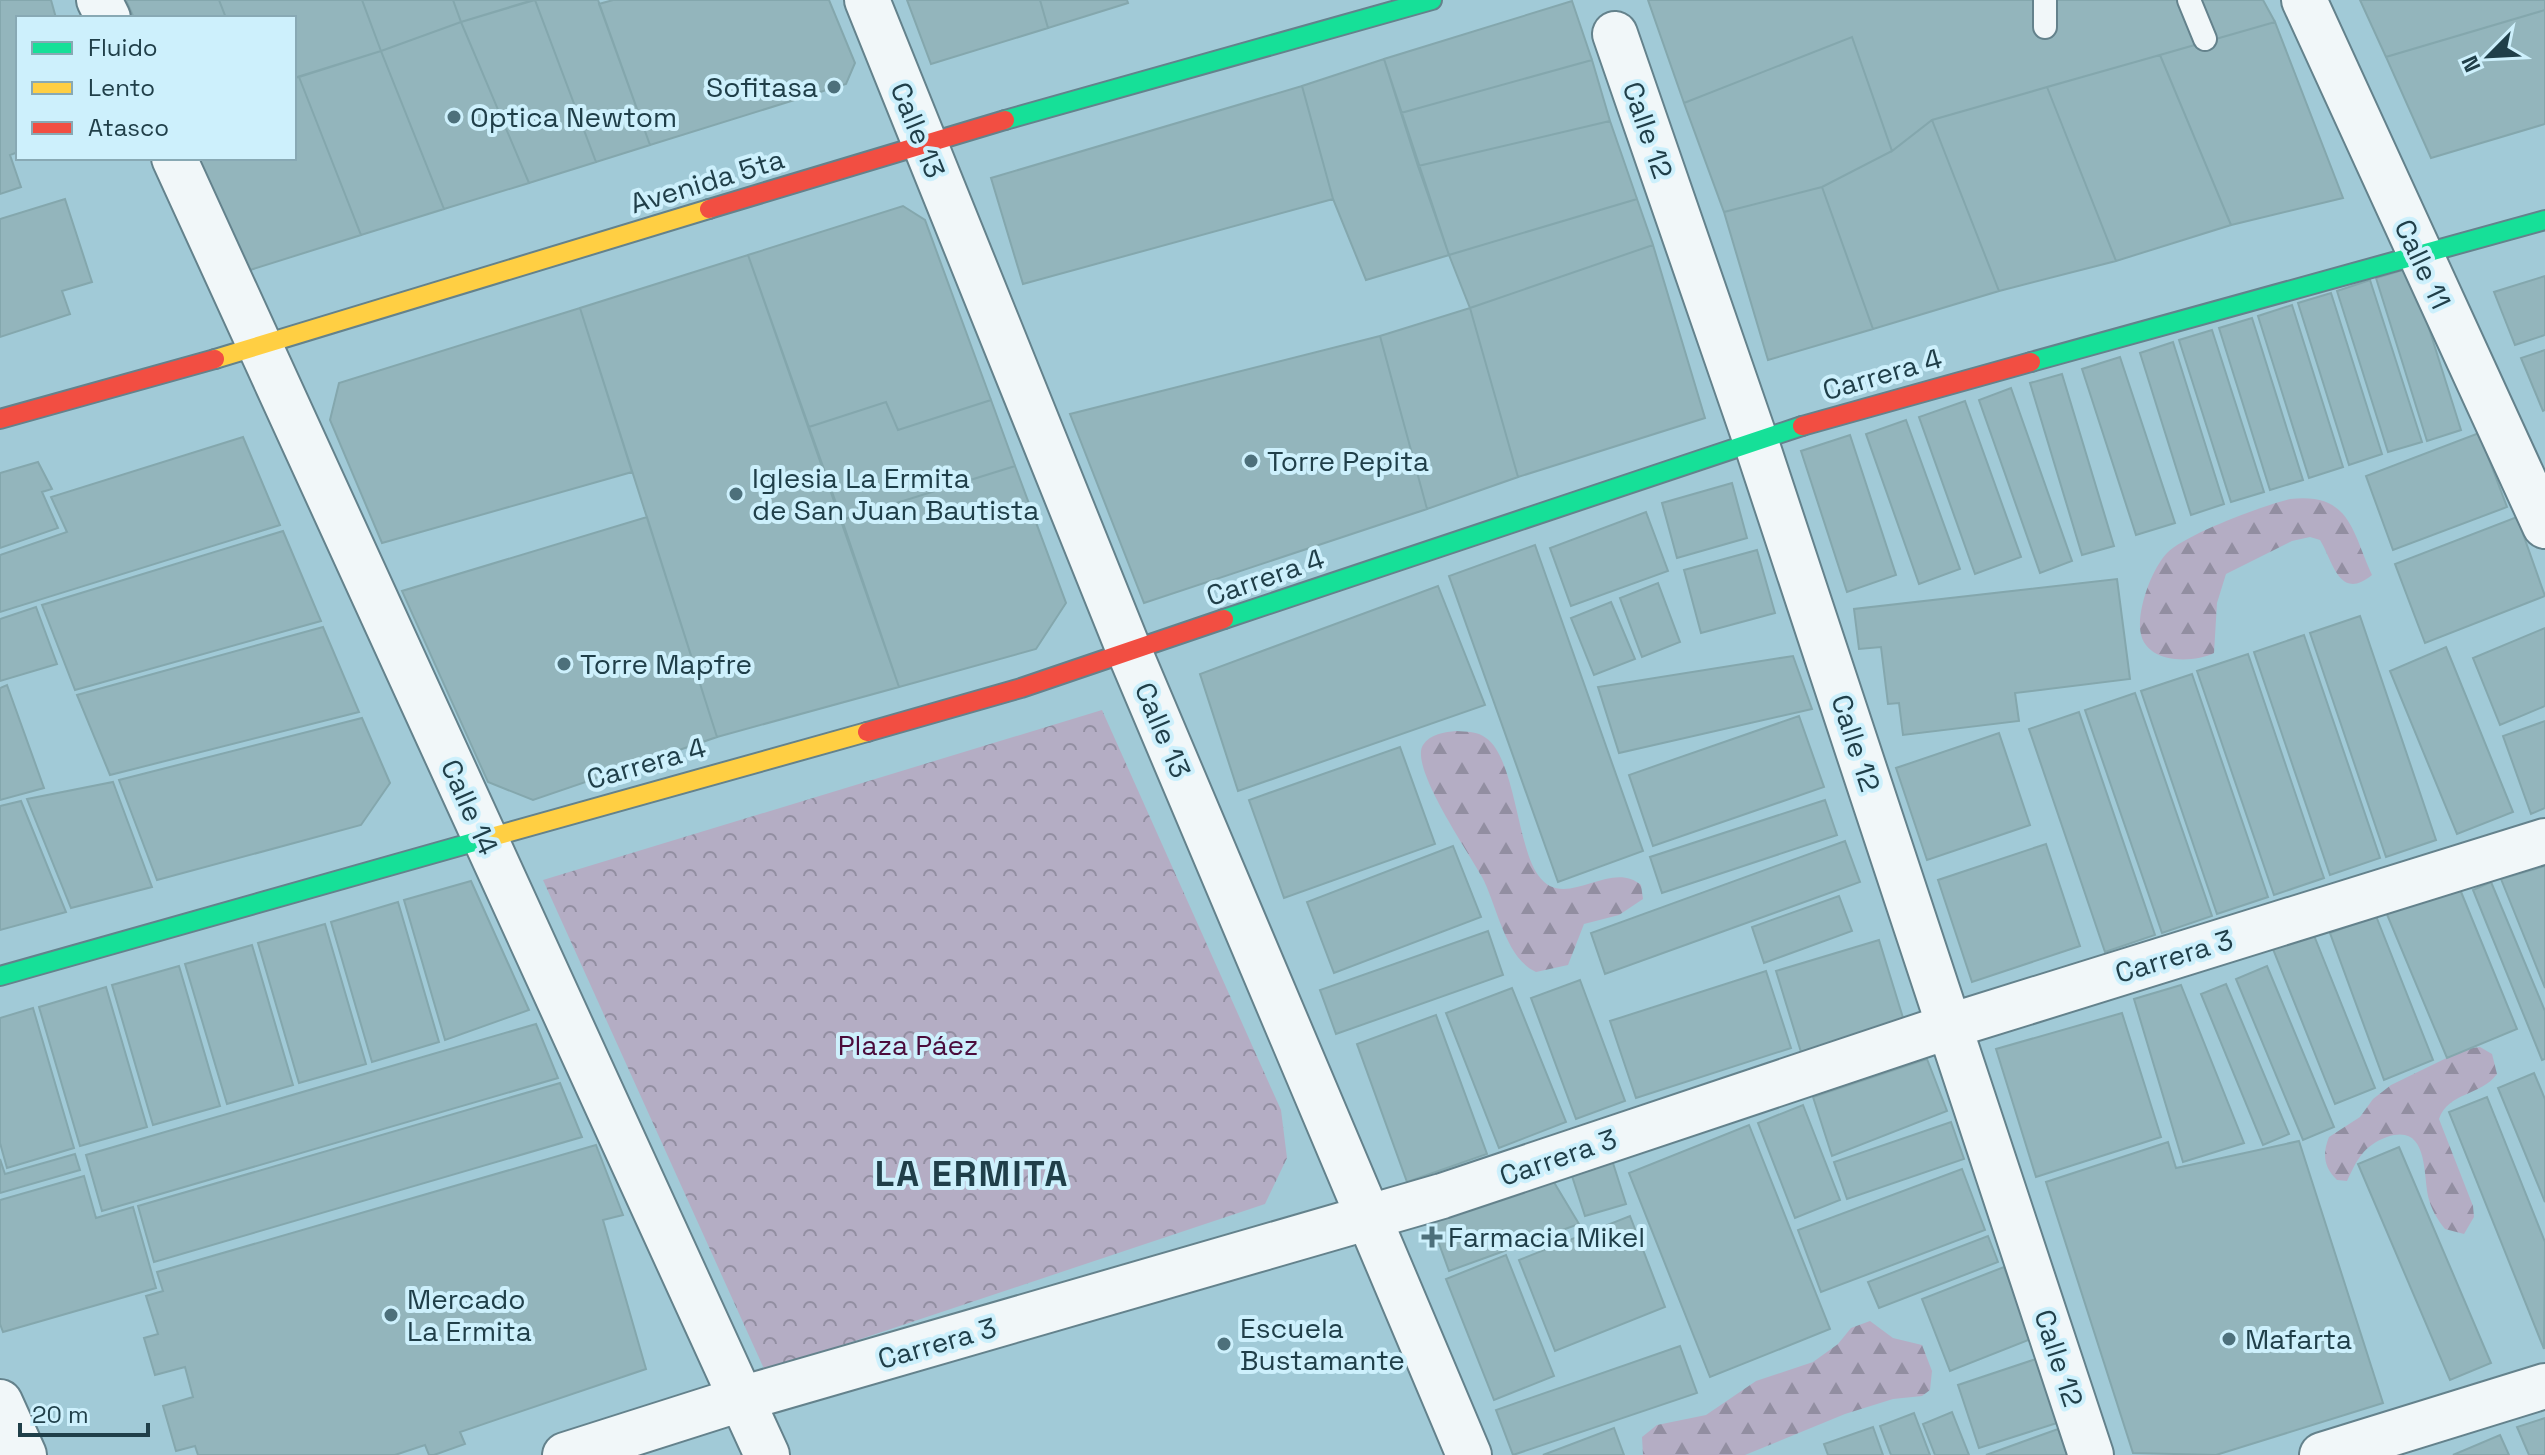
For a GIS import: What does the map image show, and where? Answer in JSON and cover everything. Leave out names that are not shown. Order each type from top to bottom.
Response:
[{"type":"street","name":"Calle 13","points":[[867,0],[1130,653],[1469,1455]]},
{"type":"street","name":"Avenida 5ta","points":[[0,419],[263,346],[923,143],[1432,0]]},
{"type":"street","name":"Calle 11","points":[[2304,0],[2545,526]]},
{"type":"street","name":"Calle 12","points":[[1615,34],[1755,439],[2091,1455]]},
{"type":"street","name":"Calle 14","points":[[175,160],[263,346],[767,1455]]},
{"type":"street","name":"Carrera 4","points":[[0,976],[1005,692],[1130,653],[1755,439],[2545,220]]},
{"type":"street","name":"Carrera 3","points":[[565,1455],[741,1399],[1371,1217],[1950,1026],[2545,841]]},
{"type":"street","points":[[2322,1455],[2545,1386]]},
{"type":"street","points":[[0,1402],[24,1455]]},
{"type":"lane","points":[[2045,0],[2045,27]]},
{"type":"lane","points":[[2189,0],[2205,39]]},
{"type":"green space","points":[[2310,498],[2337,508],[2353,530],[2372,575],[2352,584],[2344,581],[2338,576],[2320,540],[2310,537],[2292,541],[2226,574],[2217,603],[2214,653],[2181,659],[2169,658],[2149,648],[2140,627],[2142,608],[2152,578],[2167,553],[2207,529],[2290,499]]},
{"type":"green space","name":"Plaza Páez","points":[[1102,710],[1281,1110],[1287,1158],[1265,1204],[765,1371],[543,880]]},
{"type":"green space","points":[[1456,731],[1479,734],[1496,748],[1510,782],[1531,862],[1538,875],[1549,885],[1561,889],[1574,888],[1615,877],[1629,878],[1641,885],[1643,899],[1619,915],[1584,924],[1568,965],[1536,972],[1517,955],[1503,930],[1482,877],[1432,790],[1421,756],[1423,745],[1434,736]]},
{"type":"green space","points":[[2480,1047],[2492,1054],[2497,1074],[2482,1087],[2450,1104],[2439,1119],[2473,1206],[2474,1217],[2464,1234],[2445,1229],[2435,1214],[2428,1196],[2421,1152],[2410,1137],[2387,1137],[2366,1149],[2347,1181],[2337,1180],[2329,1171],[2325,1149],[2329,1137],[2360,1117],[2373,1099],[2391,1085],[2465,1049]]},
{"type":"green space","points":[[1870,1321],[1893,1338],[1922,1345],[1932,1371],[1930,1390],[1922,1396],[1893,1399],[1845,1414],[1745,1455],[1643,1455],[1642,1437],[1657,1425],[1706,1415],[1756,1381],[1813,1362],[1838,1344],[1851,1328]]},
{"type":"building","points":[[0,0],[51,0],[55,16],[16,16],[16,153],[10,155],[21,187],[0,194]]},
{"type":"building","points":[[126,0],[219,0],[225,16],[133,16]]},
{"type":"building","points":[[219,0],[362,0],[381,51],[296,77],[296,16],[225,16]]},
{"type":"building","points":[[362,0],[453,0],[461,22],[381,51]]},
{"type":"building","points":[[453,0],[533,0],[461,22]]},
{"type":"building","points":[[535,0],[596,162],[529,183],[461,22]]},
{"type":"building","points":[[535,0],[598,0],[650,145],[596,162]]},
{"type":"building","points":[[613,0],[829,0],[855,63],[846,84],[650,145],[599,4]]},
{"type":"building","points":[[907,0],[1040,0],[1048,28],[931,64]]},
{"type":"building","points":[[1040,0],[1127,0],[1128,3],[1048,28]]},
{"type":"building","points":[[1648,0],[2263,0],[2275,22],[1932,120],[1892,151],[1852,37],[1684,103]]},
{"type":"building","points":[[2360,0],[2545,0],[2545,10],[2386,57]]},
{"type":"building","points":[[1572,1],[1592,60],[1401,113],[1384,59]]},
{"type":"building","points":[[2545,10],[2545,124],[2431,158],[2386,57]]},
{"type":"building","name":"Optica Newtom","points":[[461,22],[529,183],[444,209],[381,51]]},
{"type":"building","points":[[2275,22],[2343,198],[2231,225],[2160,55]]},
{"type":"building","points":[[1852,37],[1892,151],[1822,187],[1724,212],[1684,103]]},
{"type":"building","points":[[381,51],[444,209],[361,235],[299,77]]},
{"type":"building","points":[[2160,55],[2231,225],[2116,261],[2047,87]]},
{"type":"building","points":[[1384,59],[1449,255],[1366,280],[1333,199],[1302,86]]},
{"type":"building","points":[[1592,60],[1610,121],[1418,166],[1401,113]]},
{"type":"building","points":[[299,77],[361,235],[247,271],[198,160],[296,160],[296,78]]},
{"type":"building","points":[[1302,86],[1333,199],[1023,284],[991,178]]},
{"type":"building","points":[[2047,87],[2116,261],[1999,291],[1932,120]]},
{"type":"building","points":[[1932,120],[1999,291],[1873,329],[1822,187],[1892,151]]},
{"type":"building","points":[[1610,121],[1637,199],[1449,255],[1418,166]]},
{"type":"building","points":[[1822,187],[1873,329],[1768,360],[1724,212]]},
{"type":"building","points":[[65,199],[92,282],[62,291],[70,314],[0,337],[0,219]]},
{"type":"building","points":[[1637,199],[1653,245],[1470,308],[1449,255]]},
{"type":"building","points":[[903,206],[925,220],[991,400],[898,430],[886,402],[809,427],[748,255]]},
{"type":"building","points":[[1653,245],[1705,418],[1518,477],[1470,308]]},
{"type":"building","name":"Iglesia La Ermita de San Juan Bautista","points":[[748,255],[899,687],[717,737],[580,308]]},
{"type":"building","points":[[2410,268],[2461,430],[2427,441],[2376,278]]},
{"type":"building","points":[[2545,276],[2545,335],[2515,345],[2494,292]]},
{"type":"building","points":[[2370,280],[2422,442],[2388,452],[2337,291]]},
{"type":"building","points":[[2331,293],[2382,454],[2349,465],[2298,303]]},
{"type":"building","points":[[2292,305],[2343,467],[2309,478],[2258,316]]},
{"type":"building","points":[[580,308],[632,472],[382,543],[330,420],[339,383]]},
{"type":"building","points":[[1470,308],[1518,477],[1427,509],[1380,336]]},
{"type":"building","points":[[2252,318],[2303,480],[2270,490],[2219,328]]},
{"type":"building","points":[[2212,330],[2264,492],[2231,502],[2179,340]]},
{"type":"building","name":"Torre Pepita","points":[[1380,336],[1427,509],[1144,603],[1070,414]]},
{"type":"building","points":[[2173,342],[2224,504],[2191,515],[2140,353]]},
{"type":"building","points":[[2545,350],[2545,410],[2543,411],[2521,358]]},
{"type":"building","points":[[2120,357],[2175,523],[2136,535],[2082,369]]},
{"type":"building","points":[[2062,374],[2114,546],[2082,555],[2030,383]]},
{"type":"building","points":[[2011,388],[2072,561],[2040,573],[1979,400]]},
{"type":"building","points":[[991,400],[1015,466],[842,520],[809,427],[886,402],[898,430]]},
{"type":"building","points":[[1965,401],[2021,557],[1975,574],[1919,417]]},
{"type":"building","points":[[1906,420],[1960,569],[1919,584],[1866,434]]},
{"type":"building","points":[[2479,433],[2507,507],[2393,550],[2366,476]]},
{"type":"building","points":[[1850,435],[1896,575],[1847,592],[1801,451]]},
{"type":"building","points":[[243,437],[280,525],[0,612],[0,555],[67,532],[51,497]]},
{"type":"building","points":[[38,462],[52,489],[42,492],[58,528],[0,548],[0,473]]},
{"type":"building","points":[[1015,466],[1066,603],[1036,649],[899,687],[842,520]]},
{"type":"building","points":[[1732,483],[1747,538],[1677,558],[1662,503]]},
{"type":"building","points":[[1646,512],[1668,571],[1571,606],[1550,548]]},
{"type":"building","name":"Torre Mapfre","points":[[647,517],[717,737],[533,800],[488,782],[402,591]]},
{"type":"building","points":[[2517,517],[2545,596],[2425,643],[2395,564]]},
{"type":"building","points":[[283,531],[321,621],[75,690],[42,605]]},
{"type":"building","points":[[1535,545],[1643,851],[1558,882],[1449,576]]},
{"type":"building","points":[[1757,550],[1775,613],[1701,633],[1684,570]]},
{"type":"building","points":[[2117,579],[2130,679],[2015,693],[2019,721],[1903,735],[1899,703],[1888,704],[1881,647],[1859,649],[1854,609]]},
{"type":"building","points":[[1658,583],[1680,642],[1642,657],[1620,598]]},
{"type":"building","points":[[1438,586],[1485,705],[1238,791],[1200,674]]},
{"type":"building","points":[[1611,602],[1635,659],[1594,675],[1571,618]]},
{"type":"building","points":[[36,607],[57,664],[0,681],[0,619]]},
{"type":"building","points":[[2360,616],[2436,840],[2386,857],[2310,633]]},
{"type":"building","points":[[323,627],[359,712],[110,775],[77,695]]},
{"type":"building","points":[[2545,628],[2545,706],[2500,725],[2473,658]]},
{"type":"building","points":[[2304,635],[2380,858],[2330,875],[2254,652]]},
{"type":"building","points":[[2446,647],[2513,812],[2457,834],[2390,671]]},
{"type":"building","points":[[2248,654],[2324,878],[2274,895],[2197,671]]},
{"type":"building","points":[[1793,656],[1812,709],[1619,753],[1598,687]]},
{"type":"building","points":[[2192,674],[2268,897],[2217,914],[2141,691]]},
{"type":"building","points":[[7,685],[44,788],[0,800],[0,688]]},
{"type":"building","points":[[2135,693],[2212,916],[2162,933],[2085,710]]},
{"type":"building","points":[[2079,712],[2155,935],[2105,952],[2029,729]]},
{"type":"building","points":[[1799,716],[1824,787],[1653,846],[1629,775]]},
{"type":"building","points":[[362,718],[390,783],[361,825],[157,880],[119,780]]},
{"type":"building","points":[[2545,721],[2545,808],[2531,814],[2503,736]]},
{"type":"building","points":[[1999,733],[2030,825],[1927,860],[1896,768]]},
{"type":"building","points":[[1400,747],[1435,844],[1284,898],[1249,800]]},
{"type":"building","points":[[113,782],[152,887],[71,908],[27,799]]},
{"type":"building","points":[[1825,800],[1837,835],[1662,893],[1650,857]]},
{"type":"building","points":[[21,801],[66,912],[0,930],[0,806]]},
{"type":"building","points":[[1845,841],[1860,882],[1605,974],[1591,933]]},
{"type":"building","points":[[2046,844],[2080,946],[1972,982],[1938,880]]},
{"type":"building","points":[[1453,846],[1481,917],[1334,973],[1307,902]]},
{"type":"building","points":[[2545,866],[2545,988],[2501,879]]},
{"type":"building","points":[[471,881],[529,1010],[445,1040],[404,900]]},
{"type":"building","points":[[2457,882],[2517,1029],[2447,1058],[2386,912]]},
{"type":"building","points":[[2491,882],[2545,1011],[2545,1059],[2542,1060],[2473,890]]},
{"type":"building","points":[[1839,896],[1852,931],[1764,963],[1752,927]]},
{"type":"building","points":[[398,902],[439,1042],[372,1062],[331,922]]},
{"type":"building","points":[[2376,916],[2433,1060],[2384,1080],[2330,933]]},
{"type":"building","points":[[325,924],[366,1064],[299,1083],[258,943]]},
{"type":"building","points":[[1488,931],[1503,975],[1336,1034],[1320,990]]},
{"type":"building","points":[[2313,933],[2375,1088],[2335,1104],[2273,949]]},
{"type":"building","points":[[1879,940],[1904,1021],[1801,1052],[1776,971]]},
{"type":"building","points":[[252,945],[293,1085],[227,1104],[185,964]]},
{"type":"building","points":[[179,966],[220,1106],[153,1125],[112,985]]},
{"type":"building","points":[[2267,966],[2334,1127],[2303,1140],[2236,979]]},
{"type":"building","points":[[1766,971],[1791,1048],[1636,1098],[1610,1021]]},
{"type":"building","points":[[1580,980],[1625,1101],[1576,1119],[1531,998]]},
{"type":"building","points":[[2226,984],[2289,1134],[2263,1145],[2201,994]]},
{"type":"building","points":[[2181,985],[2244,1143],[2183,1162],[2134,999]]},
{"type":"building","points":[[106,987],[147,1127],[80,1146],[39,1007]]},
{"type":"building","points":[[1512,988],[1566,1122],[1499,1148],[1446,1013]]},
{"type":"building","points":[[33,1008],[74,1148],[7,1168],[0,1143],[0,1018]]},
{"type":"building","points":[[2122,1013],[2161,1137],[2036,1177],[1996,1049]]},
{"type":"building","points":[[1436,1015],[1487,1154],[1407,1182],[1357,1044]]},
{"type":"building","points":[[536,1024],[558,1078],[102,1211],[86,1155]]},
{"type":"building","points":[[1927,1059],[1947,1111],[1832,1156],[1813,1097]]},
{"type":"building","points":[[2534,1073],[2545,1099],[2545,1202],[2498,1088]]},
{"type":"building","points":[[560,1083],[582,1137],[154,1262],[138,1206]]},
{"type":"building","points":[[2487,1097],[2545,1242],[2544,1349],[2449,1112]]},
{"type":"building","points":[[1803,1105],[1840,1200],[1795,1218],[1758,1123]]},
{"type":"building","points":[[1951,1122],[1964,1159],[1847,1199],[1834,1162]]},
{"type":"building","points":[[1749,1125],[1830,1329],[1710,1377],[1629,1173]]},
{"type":"building","name":"Mafarta","points":[[2299,1141],[2383,1403],[2216,1455],[2133,1453],[2046,1182],[2168,1142],[2176,1168]]},
{"type":"building","name":"Mercado La Ermita","points":[[596,1145],[623,1215],[603,1220],[646,1369],[460,1432],[465,1444],[434,1455],[429,1455],[425,1445],[395,1455],[198,1455],[195,1446],[176,1451],[163,1406],[193,1397],[185,1367],[155,1375],[144,1338],[158,1334],[146,1296],[163,1291],[157,1272]]},
{"type":"building","points":[[2399,1147],[2491,1363],[2450,1380],[2358,1164]]},
{"type":"building","points":[[75,1154],[80,1170],[0,1193],[0,1159],[5,1174]]},
{"type":"building","points":[[1612,1160],[1626,1204],[1585,1216],[1571,1173]]},
{"type":"building","points":[[1962,1169],[1985,1230],[1821,1292],[1798,1230]]},
{"type":"building","points":[[84,1176],[96,1218],[133,1207],[156,1288],[3,1332],[0,1324],[0,1200]]},
{"type":"building","points":[[1552,1179],[1579,1224],[1449,1271],[1430,1219]]},
{"type":"building","points":[[1630,1216],[1665,1307],[1555,1351],[1519,1260]]},
{"type":"building","points":[[1988,1236],[1998,1262],[1879,1308],[1868,1282]]},
{"type":"building","points":[[1506,1255],[1554,1376],[1494,1400],[1446,1279]]},
{"type":"building","points":[[2004,1267],[2031,1339],[1950,1371],[1922,1299]]},
{"type":"building","points":[[1680,1346],[1697,1393],[1513,1455],[1496,1410]]},
{"type":"building","points":[[2039,1358],[2060,1422],[1979,1448],[1958,1385]]},
{"type":"building","points":[[1952,1412],[1969,1455],[1935,1455],[1923,1424]]},
{"type":"building","points":[[1914,1413],[1930,1455],[1891,1455],[1880,1426]]},
{"type":"building","points":[[2545,1418],[2545,1455],[2529,1455],[2517,1427]]},
{"type":"building","points":[[1873,1427],[1883,1455],[1828,1455],[1824,1444]]},
{"type":"building","points":[[1614,1428],[1624,1455],[1543,1455]]},
{"type":"building","points":[[2058,1429],[2068,1455],[1986,1455]]},
{"type":"building","points":[[2500,1435],[2509,1455],[2453,1455]]},
{"type":"traffic: fast","points":[[1005,120],[1432,0]]},
{"type":"traffic: fast","points":[[2031,362],[2545,220]]},
{"type":"traffic: fast","points":[[1224,619],[1802,426]]},
{"type":"traffic: fast","points":[[0,976],[488,838]]},
{"type":"traffic: slow","points":[[215,359],[709,209]]},
{"type":"traffic: slow","points":[[488,838],[867,732]]},
{"type":"traffic: jam","points":[[709,209],[1005,120]]},
{"type":"traffic: jam","points":[[0,419],[215,359]]},
{"type":"traffic: jam","points":[[1802,426],[2031,362]]},
{"type":"traffic: jam","points":[[867,732],[1021,688],[1224,619]]},
{"type":"place","name":"Sofitasa","points":[[834,87]]},
{"type":"place","name":"Optica Newtom","points":[[454,117]]},
{"type":"place","name":"Torre Pepita","points":[[1251,461]]},
{"type":"place","name":"Iglesia La Ermita de San Juan Bautista","points":[[736,494]]},
{"type":"place","name":"Torre Mapfre","points":[[564,664]]},
{"type":"place","name":"Farmacia Mikel","points":[[1432,1237]]},
{"type":"place","name":"Mercado La Ermita","points":[[391,1315]]},
{"type":"place","name":"Mafarta","points":[[2229,1339]]},
{"type":"place","name":"Escuela Bustamante","points":[[1224,1344]]},
{"type":"district","name":"LA ERMITA","points":[[972,1174]]}]
